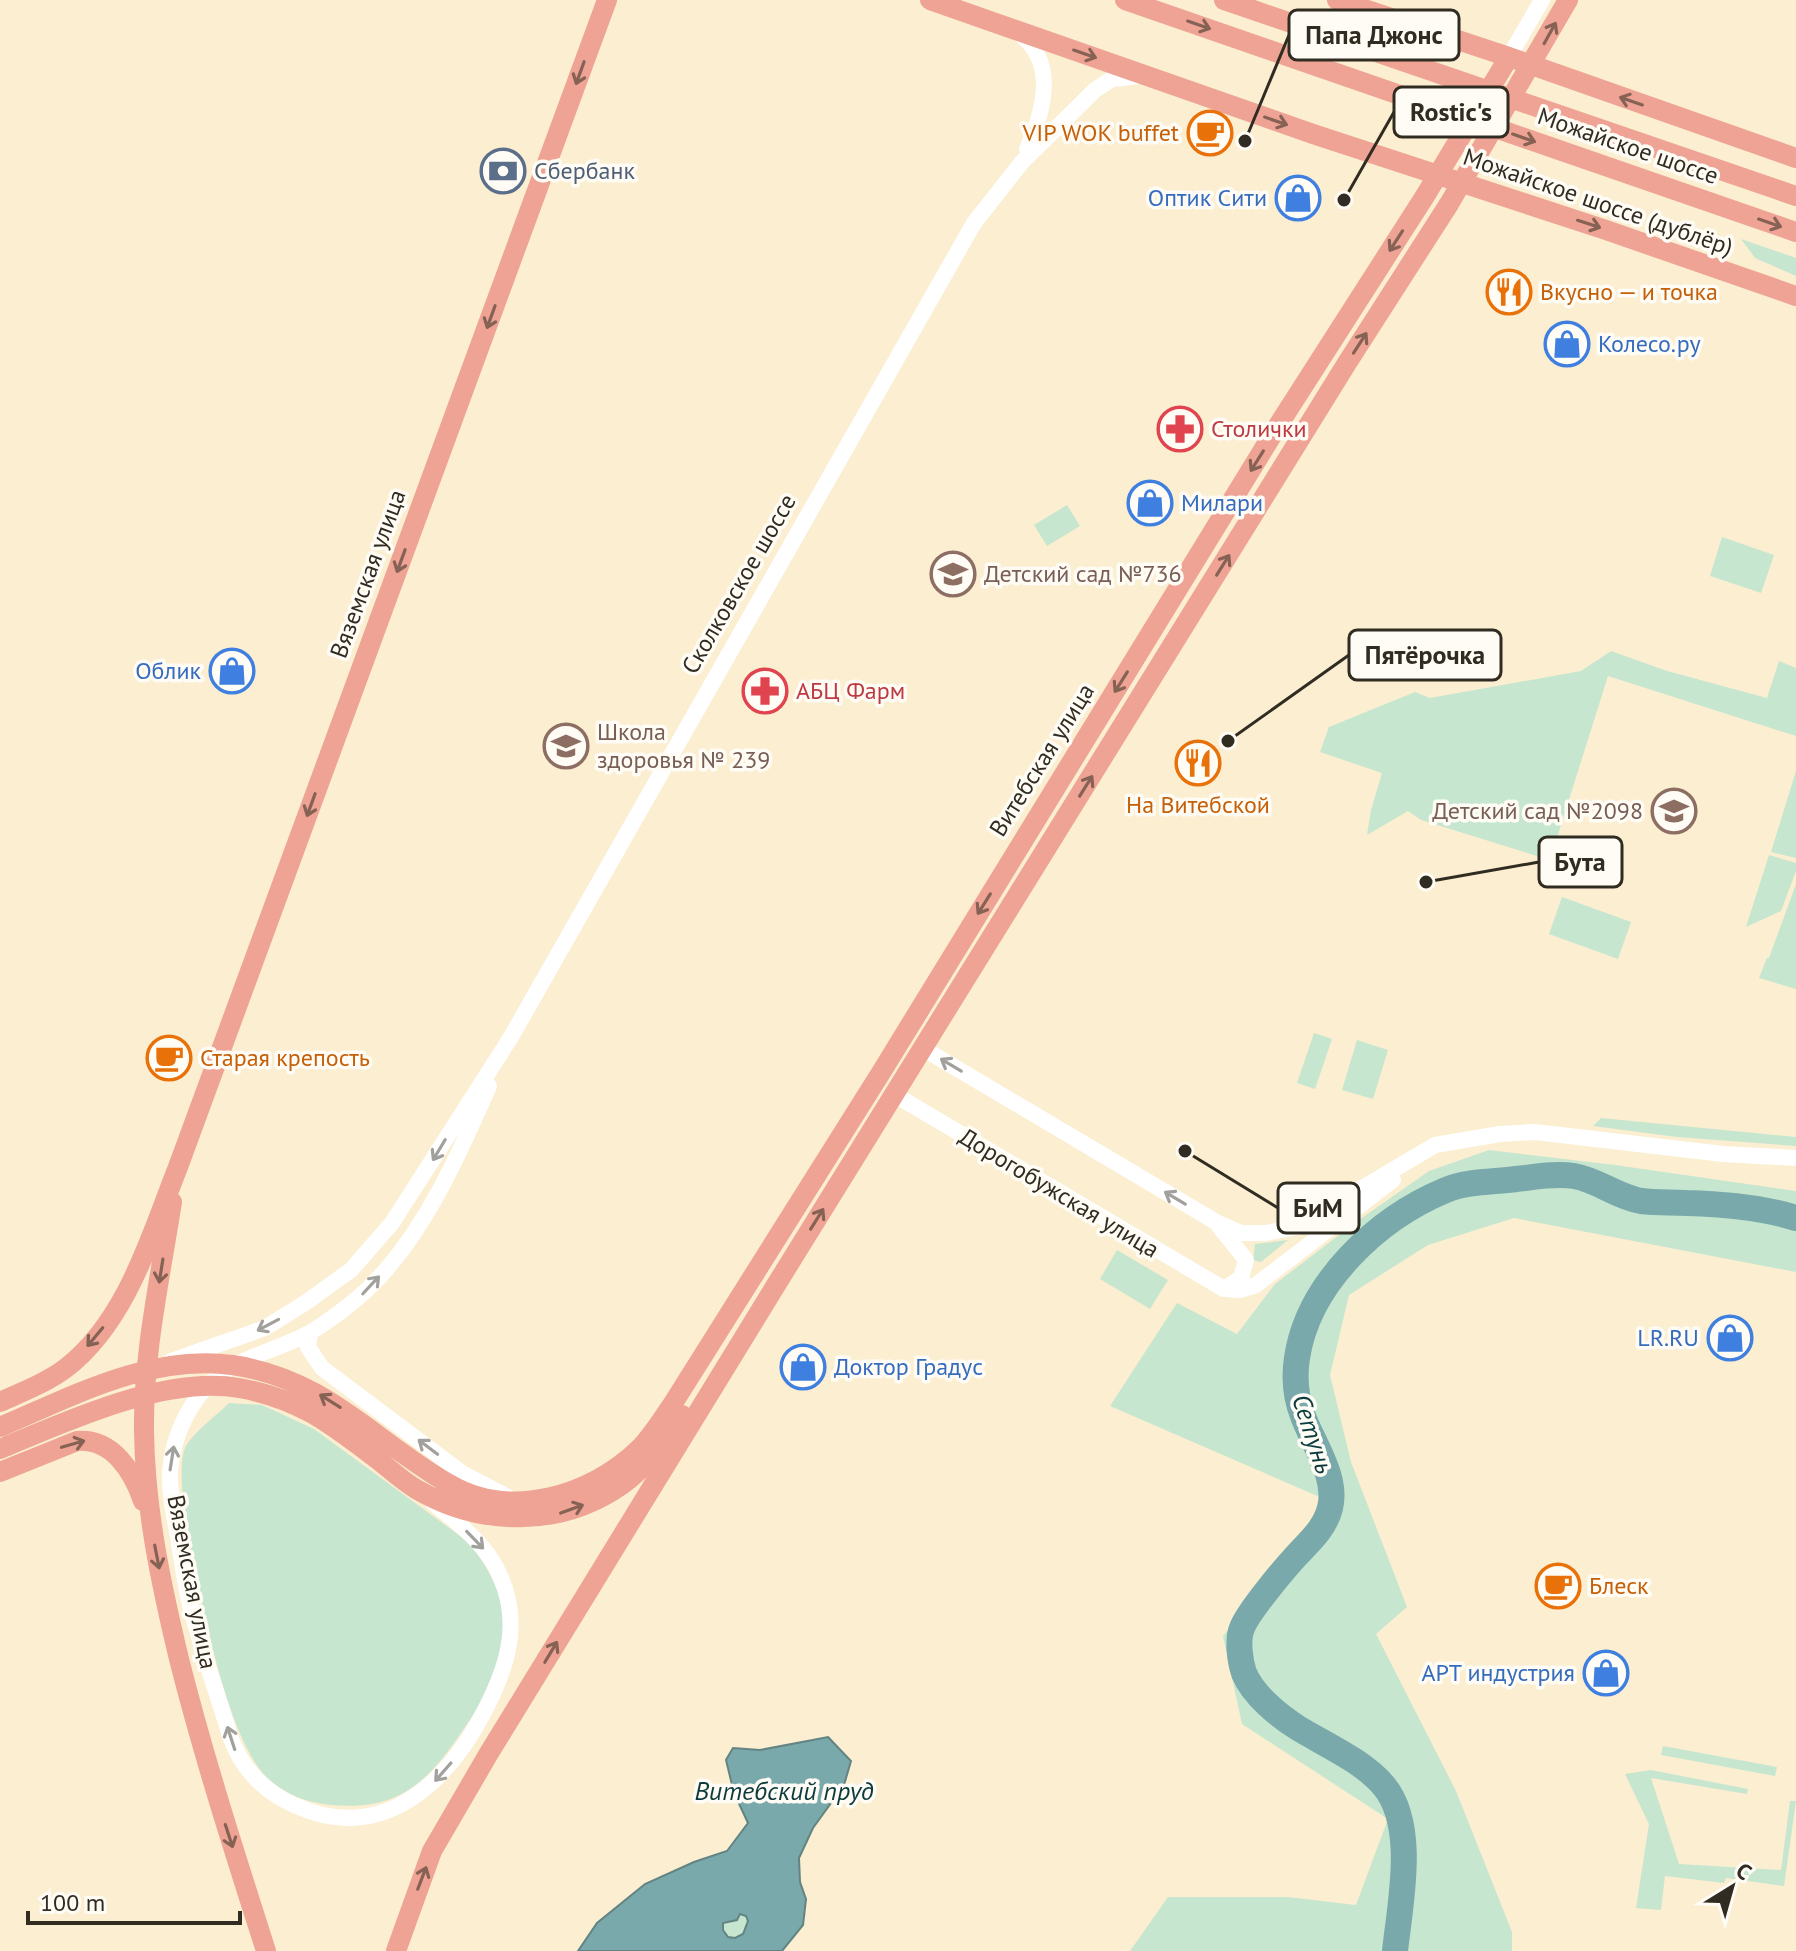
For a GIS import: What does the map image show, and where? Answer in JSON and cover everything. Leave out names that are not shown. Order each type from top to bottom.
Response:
[{"type":"main road","name":"Вяземская улица","points":[[0,1402],[66,1368],[116,1311],[132,1278],[178,1167],[607,0]]},
{"type":"main road","name":"Можайское шоссе (дублёр)","points":[[930,0],[1796,296]]},
{"type":"main road","name":"Можайское шоссе","points":[[1125,0],[1796,232]]},
{"type":"main road","name":"Можайское шоссе","points":[[1224,0],[1796,196]]},
{"type":"main road","points":[[1337,0],[1796,158]]},
{"type":"main road","points":[[396,1951],[432,1851],[776,1285],[1461,183],[1568,0]]},
{"type":"main road","name":"Витебская улица","points":[[278,1387],[329,1400],[450,1485],[473,1494],[519,1501],[548,1499],[582,1488],[612,1471],[640,1448],[692,1373],[888,1062],[1509,57]]},
{"type":"main road","name":"Вяземская улица","points":[[178,1167],[146,1360],[144,1432],[150,1523],[188,1695],[266,1951]]},
{"type":"main road","points":[[0,1427],[92,1388],[148,1369],[232,1365],[278,1387],[416,1489],[459,1507],[493,1516],[528,1519],[569,1511],[613,1490],[647,1462],[776,1285]]},
{"type":"main road","points":[[0,1449],[111,1406],[179,1388],[201,1385],[278,1387]]},
{"type":"main road","points":[[0,1472],[77,1441],[95,1442],[125,1464],[138,1485],[150,1523]]},
{"type":"street","points":[[1509,57],[1542,0]]},
{"type":"street","name":"Сколковское шоссе","points":[[1015,30],[1036,49],[1044,78],[1039,123],[1022,162]]},
{"type":"street","name":"Сколковское шоссе","points":[[511,1037],[974,223],[1022,162],[1103,84],[1128,75],[1150,77]]},
{"type":"street","points":[[148,1369],[265,1328],[335,1284],[373,1248],[392,1223],[511,1037]]},
{"type":"street","points":[[416,1489],[484,1548],[501,1578],[511,1615],[512,1632],[500,1682],[476,1728],[446,1771],[412,1799],[392,1809],[359,1816],[325,1815],[304,1809],[265,1787],[236,1753],[188,1596],[170,1473],[175,1444],[186,1415],[203,1390],[242,1361],[310,1333],[360,1296],[406,1245],[466,1139],[511,1037]]},
{"type":"street","points":[[924,1049],[1216,1222],[1241,1233],[1266,1233],[1297,1227],[1424,1150],[1435,1145],[1473,1141]]},
{"type":"street","name":"Дорогобужская улица","points":[[895,1095],[1224,1289]]},
{"type":"street","points":[[1224,1289],[1240,1290],[1256,1285],[1411,1167],[1441,1152],[1500,1134],[1535,1132],[1723,1154],[1796,1158]]},
{"type":"street","points":[[1216,1222],[1246,1260],[1241,1278],[1224,1289]]},
{"type":"street","points":[[310,1333],[308,1347],[322,1368],[462,1473],[519,1501]]},
{"type":"green space","points":[[1741,239],[1796,258],[1796,276],[1755,258]]},
{"type":"green space","points":[[1067,505],[1080,526],[1047,546],[1034,525]]},
{"type":"green space","points":[[1722,537],[1774,555],[1761,593],[1710,576]]},
{"type":"green space","points":[[1611,651],[1667,671],[1767,698],[1779,661],[1796,668],[1796,736],[1608,676],[1550,860],[1421,820],[1408,811],[1367,835],[1382,773],[1320,752],[1329,727],[1415,692],[1430,698],[1581,671]]},
{"type":"green space","points":[[1796,771],[1796,858],[1771,852]]},
{"type":"green space","points":[[1769,855],[1796,863],[1796,871],[1781,911],[1746,927]]},
{"type":"green space","points":[[1796,884],[1796,989],[1759,978]]},
{"type":"green space","points":[[1562,897],[1631,922],[1618,959],[1549,934]]},
{"type":"green space","points":[[1314,1033],[1332,1039],[1315,1089],[1297,1083]]},
{"type":"green space","points":[[1357,1040],[1388,1050],[1373,1099],[1342,1090]]},
{"type":"green space","points":[[1601,1118],[1796,1137],[1796,1146],[1677,1137],[1593,1126]]},
{"type":"green space","points":[[1489,1150],[1796,1191],[1796,1272],[1514,1218],[1428,1245],[1349,1295],[1330,1375],[1351,1462],[1407,1607],[1376,1634],[1456,1791],[1512,1932],[1512,1951],[1130,1951],[1168,1897],[1288,1897],[1356,1905],[1388,1819],[1242,1724],[1223,1636],[1308,1533],[1322,1498],[1110,1406],[1177,1303],[1237,1334],[1275,1284],[1356,1222],[1429,1171]]},
{"type":"green space","points":[[1288,1240],[1261,1262],[1253,1260],[1255,1244]]},
{"type":"green space","points":[[1117,1250],[1168,1280],[1150,1309],[1100,1279]]},
{"type":"green space","points":[[229,1403],[262,1405],[314,1429],[467,1541],[495,1586],[505,1630],[497,1670],[471,1718],[444,1756],[415,1785],[399,1795],[358,1806],[332,1805],[292,1795],[271,1781],[257,1766],[234,1720],[196,1576],[188,1538],[182,1475],[186,1446]]},
{"type":"green space","points":[[1663,1746],[1777,1767],[1775,1776],[1661,1755]]},
{"type":"green space","points":[[1651,1770],[1748,1789],[1747,1794],[1651,1778],[1679,1864],[1781,1870],[1790,1801],[1796,1801],[1784,1886],[1726,1878],[1724,1883],[1665,1876],[1661,1910],[1636,1908],[1649,1824],[1625,1774]]},
{"type":"green space","points":[[740,1913],[748,1921],[743,1934],[735,1938],[727,1937],[723,1923],[731,1922]]},
{"type":"water","name":"Витебский пруд","points":[[828,1737],[851,1761],[844,1785],[813,1828],[799,1858],[800,1882],[806,1899],[803,1925],[782,1951],[578,1951],[597,1923],[645,1884],[727,1851],[748,1823],[734,1793],[726,1760],[733,1748],[760,1750]],"holes":[[[740,1914],[746,1916],[748,1921],[743,1934],[728,1937],[723,1923],[737,1920]]]},
{"type":"waterway","name":"Сетунь","points":[[1395,1951],[1404,1866],[1400,1822],[1394,1803],[1384,1786],[1366,1769],[1298,1728],[1267,1704],[1248,1681],[1240,1657],[1240,1638],[1246,1621],[1275,1580],[1325,1522],[1330,1508],[1332,1496],[1328,1473],[1303,1416],[1296,1387],[1297,1358],[1315,1304],[1350,1256],[1372,1236],[1421,1202],[1463,1185],[1567,1175],[1583,1178],[1641,1201],[1715,1204],[1796,1218]]},
{"type":"place","name":"VIP WOK buffet","points":[[1210,133]]},
{"type":"place","name":"Папа Джонс","points":[[1245,141]]},
{"type":"place","name":"Сбербанк","points":[[503,171]]},
{"type":"place","name":"Оптик Сити","points":[[1298,198]]},
{"type":"place","name":"Rostic's","points":[[1344,200]]},
{"type":"place","name":"Вкусно — и точка","points":[[1509,292]]},
{"type":"place","name":"Колесо.ру","points":[[1567,344]]},
{"type":"place","name":"Столички","points":[[1180,429]]},
{"type":"place","name":"Милари","points":[[1150,503]]},
{"type":"place","name":"Детский сад №736","points":[[953,574]]},
{"type":"place","name":"Облик","points":[[232,671]]},
{"type":"place","name":"АБЦ Фарм","points":[[765,691]]},
{"type":"place","name":"Пятёрочка","points":[[1228,741]]},
{"type":"place","name":"Школа здоровья № 239","points":[[566,746]]},
{"type":"place","name":"На Витебской","points":[[1198,763]]},
{"type":"place","name":"Детский сад №2098","points":[[1674,811]]},
{"type":"place","name":"Бута","points":[[1426,882]]},
{"type":"place","name":"Старая крепость","points":[[169,1058]]},
{"type":"place","name":"БиМ","points":[[1185,1151]]},
{"type":"place","name":"LR.RU","points":[[1730,1338]]},
{"type":"place","name":"Доктор Градус","points":[[803,1367]]},
{"type":"place","name":"Блеск","points":[[1558,1586]]},
{"type":"place","name":"АРТ индустрия","points":[[1606,1673]]}]
